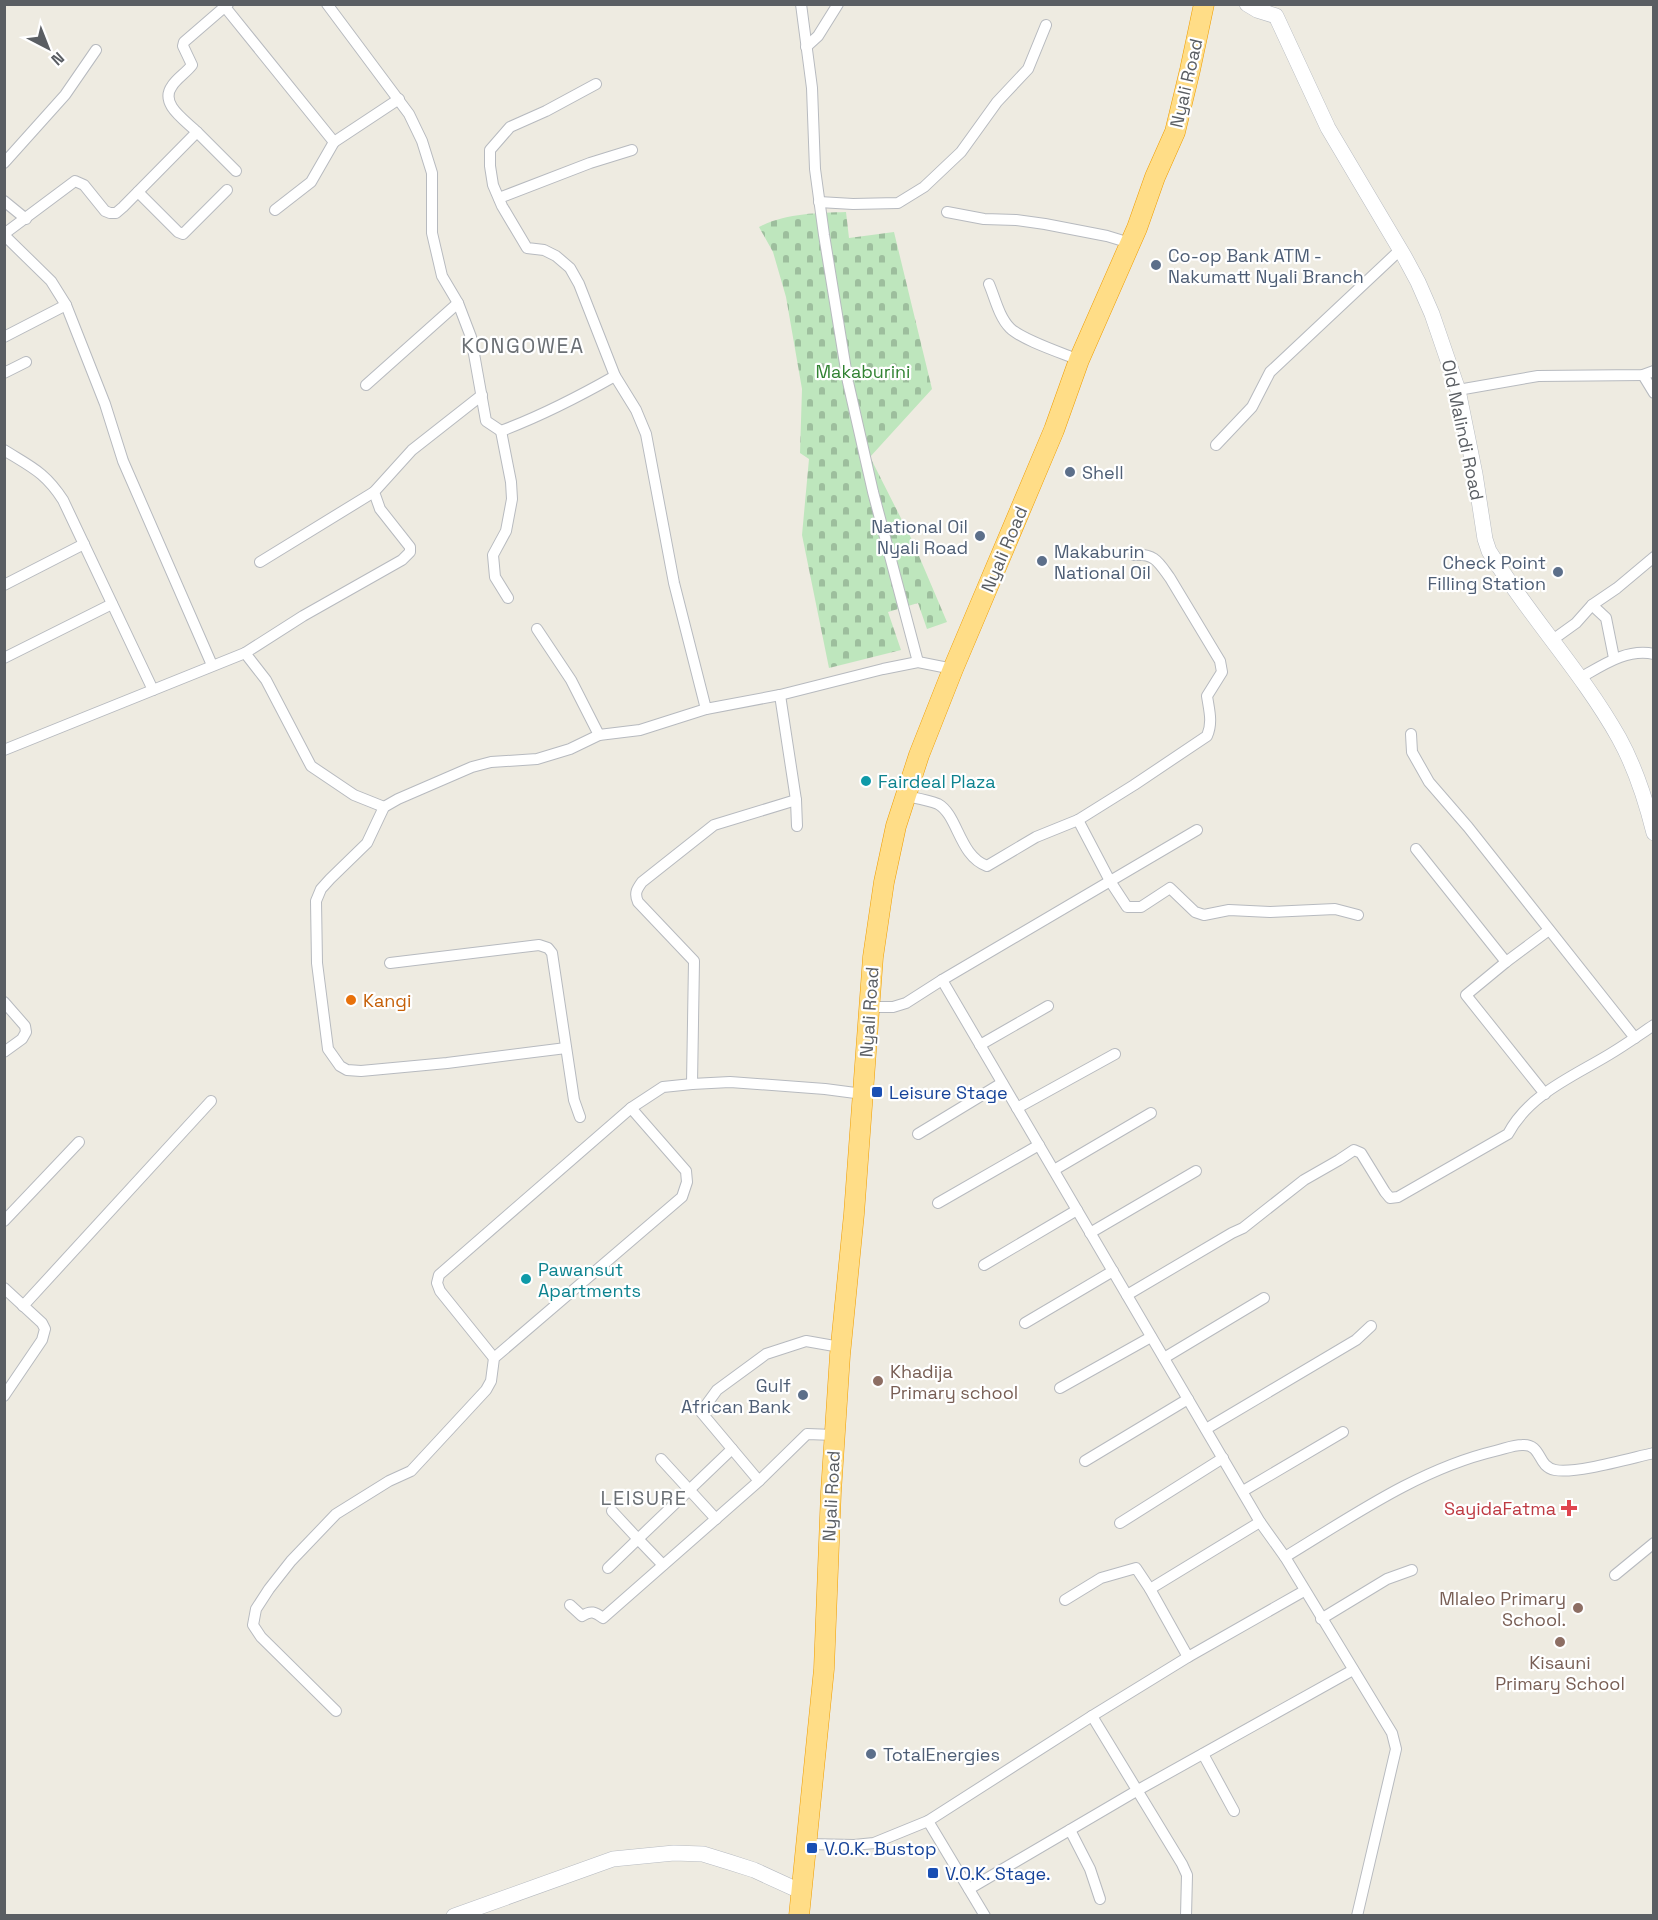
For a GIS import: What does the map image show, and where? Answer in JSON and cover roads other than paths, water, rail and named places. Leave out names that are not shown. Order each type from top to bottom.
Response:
[{"type":"highway","name":"Nyali Road","points":[[1162,159],[1185,53],[1192,4]]},
{"type":"highway","name":"Nyali Road","points":[[800,1916],[824,1668],[840,1347],[854,1214],[873,957],[882,892],[896,826],[919,755],[1054,430],[1079,360],[1175,132],[1204,4]]},
{"type":"main road","name":"Old Malindi Road","points":[[1247,4],[1257,10],[1277,10],[1328,128],[1418,282],[1432,314],[1458,390],[1489,551],[1580,678],[1619,739],[1643,797],[1653,833]]},
{"type":"main road","points":[[454,1916],[613,1859],[674,1853],[703,1854],[754,1870],[802,1892]]},
{"type":"street","points":[[327,4],[409,114],[422,141],[432,173],[432,233],[442,276],[458,303],[471,337],[486,421],[501,431],[511,482],[512,499],[506,531],[493,555],[495,577],[508,598]]},
{"type":"street","points":[[801,4],[812,88],[815,169],[834,299],[858,432],[918,663]]},
{"type":"street","points":[[806,47],[818,36],[838,4]]},
{"type":"street","points":[[236,171],[169,104],[168,93],[171,86],[192,65],[183,46],[184,42],[227,6],[334,142]]},
{"type":"street","points":[[819,202],[898,203],[924,187],[961,152],[998,102],[1028,69],[1046,26]]},
{"type":"street","points":[[4,163],[65,95],[96,50]]},
{"type":"street","points":[[596,84],[510,128],[490,150],[493,185],[527,248],[544,250],[556,256],[570,268],[579,284],[615,376],[636,410],[646,434],[674,583],[706,709]]},
{"type":"street","points":[[275,210],[311,182],[334,142],[399,99]]},
{"type":"street","points":[[197,132],[119,211],[110,213],[105,211],[84,185],[75,182],[4,235],[51,281],[66,305],[105,404],[123,461],[212,665]]},
{"type":"street","points":[[499,198],[590,163],[632,150]]},
{"type":"street","points":[[138,192],[178,232],[183,234],[227,190]]},
{"type":"street","points":[[4,201],[26,219]]},
{"type":"street","points":[[947,212],[984,219],[1045,224],[1107,236],[1130,243]]},
{"type":"street","points":[[1216,445],[1252,408],[1270,372],[1400,250]]},
{"type":"street","points":[[989,284],[1000,312],[1009,327],[1019,334],[1079,360]]},
{"type":"street","points":[[366,386],[458,303]]},
{"type":"street","points":[[4,337],[66,305]]},
{"type":"street","points":[[4,373],[26,362]]},
{"type":"street","points":[[1458,390],[1538,376],[1648,373],[1653,393]]},
{"type":"street","points":[[501,431],[569,402],[615,376]]},
{"type":"street","points":[[260,562],[374,492],[412,450],[482,395]]},
{"type":"street","points":[[4,450],[35,468],[53,483],[72,516],[153,690]]},
{"type":"street","points":[[4,750],[245,653],[303,616],[402,560],[410,552],[410,548],[380,508],[374,492]]},
{"type":"street","points":[[4,585],[84,544]]},
{"type":"street","points":[[906,796],[939,805],[971,854],[978,862],[987,866],[1036,837],[1078,820],[1207,736],[1211,727],[1207,696],[1222,672],[1220,661],[1161,565],[1153,557],[1145,554],[1134,555]]},
{"type":"street","points":[[1551,640],[1576,623],[1592,604],[1617,588],[1653,557]]},
{"type":"street","points":[[4,658],[112,604]]},
{"type":"street","points":[[1592,604],[1606,618],[1614,658]]},
{"type":"street","points":[[537,629],[571,680],[599,735]]},
{"type":"street","points":[[1580,678],[1614,658],[1643,651],[1653,654]]},
{"type":"street","points":[[245,653],[266,680],[311,766],[354,795],[384,807]]},
{"type":"street","points":[[566,1048],[361,1071],[346,1070],[334,1060],[328,1049],[317,963],[316,901],[321,889],[367,843],[384,807],[472,767],[491,762],[537,759],[599,735],[640,730],[706,709],[780,695],[884,669],[918,663],[953,669]]},
{"type":"street","points":[[780,695],[796,800],[797,826]]},
{"type":"street","points":[[1412,734],[1412,752],[1429,782],[1468,827],[1635,1038]]},
{"type":"street","points":[[692,1084],[694,961],[638,902],[635,896],[636,891],[642,882],[714,825],[796,800]]},
{"type":"street","points":[[1078,820],[1110,881],[1127,906],[1141,907],[1170,888],[1194,912],[1204,915],[1229,910],[1270,912],[1335,909],[1358,915]]},
{"type":"street","points":[[870,1007],[893,1007],[906,1003],[1197,830]]},
{"type":"street","points":[[1416,849],[1506,962]]},
{"type":"street","points":[[1545,1094],[1466,995],[1550,930]]},
{"type":"street","points":[[390,963],[539,945],[548,948],[552,953],[574,1100],[580,1118]]},
{"type":"street","points":[[942,980],[1260,1522],[1285,1557],[1392,1733],[1396,1749],[1357,1916]]},
{"type":"street","points":[[4,1002],[25,1026],[26,1032],[22,1039],[4,1052]]},
{"type":"street","points":[[980,1045],[1048,1006]]},
{"type":"street","points":[[1127,1295],[1243,1228],[1304,1180],[1354,1150],[1362,1153],[1390,1198],[1398,1197],[1508,1134],[1516,1118],[1545,1094],[1574,1073],[1610,1054],[1653,1025]]},
{"type":"street","points":[[1017,1108],[1115,1054]]},
{"type":"street","points":[[494,1358],[440,1291],[437,1283],[439,1275],[631,1108],[663,1087],[692,1084],[730,1082],[863,1094]]},
{"type":"street","points":[[918,1134],[1002,1083]]},
{"type":"street","points":[[23,1306],[211,1101]]},
{"type":"street","points":[[336,1711],[261,1637],[253,1625],[252,1619],[256,1609],[291,1561],[336,1514],[411,1471],[486,1390],[491,1380],[494,1358],[682,1197],[687,1182],[686,1171],[631,1108]]},
{"type":"street","points":[[1054,1170],[1151,1113]]},
{"type":"street","points":[[4,1221],[79,1142]]},
{"type":"street","points":[[938,1203],[1039,1145]]},
{"type":"street","points":[[1090,1233],[1196,1172]]},
{"type":"street","points":[[984,1265],[1077,1210]]},
{"type":"street","points":[[1025,1323],[1113,1271]]},
{"type":"street","points":[[4,1288],[42,1323],[45,1333],[4,1396]]},
{"type":"street","points":[[1164,1358],[1264,1298]]},
{"type":"street","points":[[1206,1430],[1356,1340],[1371,1326]]},
{"type":"street","points":[[1060,1388],[1151,1337]]},
{"type":"street","points":[[759,1481],[701,1412],[717,1390],[766,1354],[806,1341],[840,1347]]},
{"type":"street","points":[[1085,1461],[1188,1399]]},
{"type":"street","points":[[1243,1491],[1343,1432]]},
{"type":"street","points":[[570,1605],[582,1616],[595,1612],[603,1618],[759,1481],[807,1434],[834,1435]]},
{"type":"street","points":[[1285,1557],[1379,1500],[1476,1455],[1521,1445],[1531,1446],[1535,1447],[1546,1466],[1557,1471],[1589,1467],[1653,1453]]},
{"type":"street","points":[[608,1568],[732,1449]]},
{"type":"street","points":[[1120,1523],[1223,1458]]},
{"type":"street","points":[[661,1459],[716,1519]]},
{"type":"street","points":[[612,1511],[663,1565]]},
{"type":"street","points":[[1150,1589],[1260,1522]]},
{"type":"street","points":[[1615,1575],[1653,1543]]},
{"type":"street","points":[[1065,1600],[1101,1578],[1136,1568],[1188,1657]]},
{"type":"street","points":[[1321,1619],[1387,1579],[1412,1570]]},
{"type":"street","points":[[808,1844],[874,1843],[928,1821],[1188,1657],[1304,1591]]},
{"type":"street","points":[[969,1889],[1138,1790],[1353,1670]]},
{"type":"street","points":[[1092,1716],[1187,1875],[1186,1916]]},
{"type":"street","points":[[1203,1754],[1234,1811]]},
{"type":"street","points":[[928,1821],[984,1916]]},
{"type":"street","points":[[1070,1830],[1090,1869],[1100,1899]]},
{"type":"place","name":"Co-op Bank ATM - Nakumatt Nyali Branch","points":[[1156,265]]},
{"type":"place","name":"Shell","points":[[1070,472]]},
{"type":"place","name":"National Oil Nyali Road","points":[[980,536]]},
{"type":"place","name":"Makaburin National Oil","points":[[1042,561]]},
{"type":"place","name":"Check Point Filling Station","points":[[1558,572]]},
{"type":"place","name":"Fairdeal Plaza","points":[[866,781]]},
{"type":"place","name":"Kangi","points":[[351,1000]]},
{"type":"place","name":"Leisure Stage","points":[[877,1092]]},
{"type":"place","name":"Pawansut Apartments","points":[[526,1279]]},
{"type":"place","name":"Khadija Primary school","points":[[878,1381]]},
{"type":"place","name":"Gulf African Bank","points":[[803,1395]]},
{"type":"place","name":"SayidaFatma","points":[[1569,1508]]},
{"type":"place","name":"Mlaleo Primary School.","points":[[1578,1608]]},
{"type":"place","name":"Kisauni Primary School","points":[[1560,1642]]},
{"type":"place","name":"TotalEnergies","points":[[871,1754]]},
{"type":"place","name":"V.O.K. Bustop","points":[[812,1848]]},
{"type":"place","name":"V.O.K. Stage.","points":[[933,1873]]},
{"type":"district","name":"KONGOWEA","points":[[523,345]]},
{"type":"district","name":"LEISURE","points":[[644,1498]]},
{"type":"park label","name":"Makaburini","points":[[863,371]]}]
